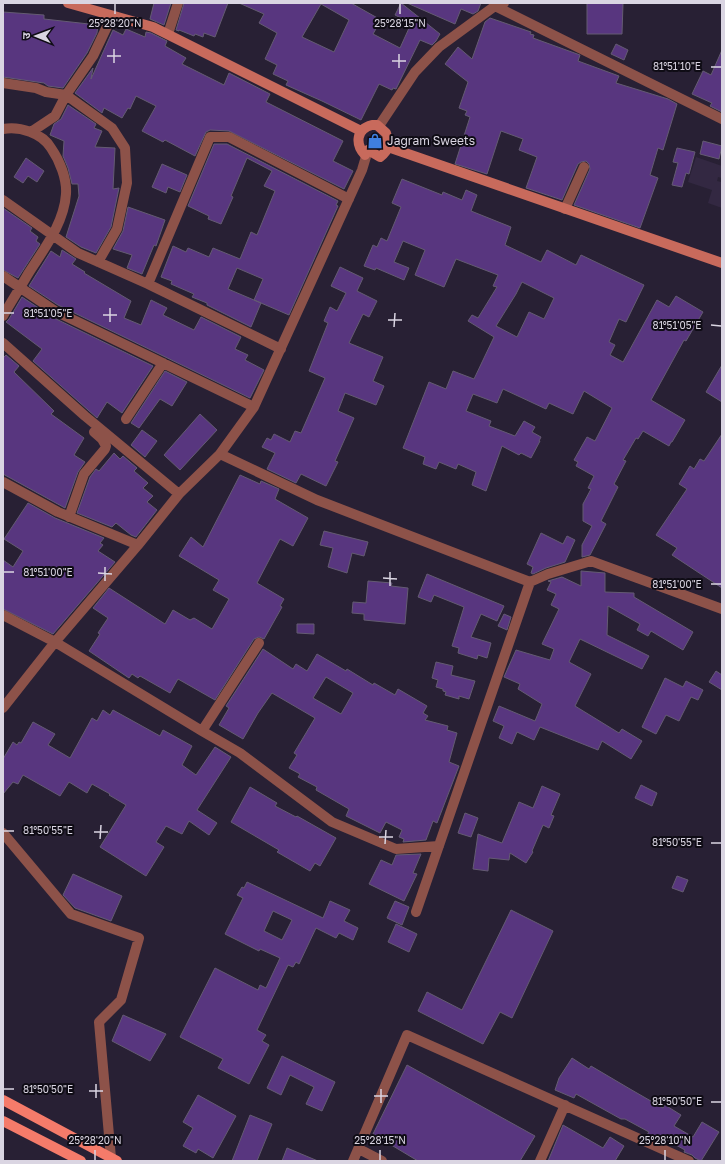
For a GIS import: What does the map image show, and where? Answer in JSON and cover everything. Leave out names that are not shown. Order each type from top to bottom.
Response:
[{"type":"main road","points":[[3,1100],[114,1159]]},
{"type":"main road","points":[[3,1121],[77,1160]]},
{"type":"street","points":[[69,3],[153,27],[361,131]]},
{"type":"street","points":[[168,34],[178,3]]},
{"type":"street","points":[[379,126],[415,72],[439,47],[499,5],[722,119]]},
{"type":"street","points":[[31,132],[55,116],[66,95],[94,56],[112,16]]},
{"type":"street","points":[[3,83],[36,88],[46,92],[66,95],[112,128],[125,148],[127,183],[116,229],[98,262]]},
{"type":"street","points":[[377,125],[386,133],[388,147],[386,152],[380,157],[368,150],[365,155],[361,150],[359,142],[361,131],[366,126],[377,125]]},
{"type":"street","points":[[3,129],[21,129],[31,132],[49,145],[56,155],[65,179],[66,194],[64,205],[53,235],[3,316]]},
{"type":"street","points":[[148,284],[210,137],[229,137],[349,199]]},
{"type":"street","points":[[388,147],[722,264]]},
{"type":"street","points":[[3,708],[55,642],[138,545],[179,494],[220,454],[254,406],[362,170],[368,150]]},
{"type":"street","points":[[566,209],[584,167]]},
{"type":"street","points":[[3,200],[78,253],[148,284],[281,349]]},
{"type":"street","points":[[3,276],[55,311],[254,406]]},
{"type":"street","points":[[3,343],[84,416],[179,494]]},
{"type":"street","points":[[126,419],[163,363]]},
{"type":"street","points":[[23,368],[102,438],[106,446],[84,474],[69,517]]},
{"type":"street","points":[[220,454],[317,500],[530,582],[548,574],[591,561],[722,609]]},
{"type":"street","points":[[3,482],[58,512],[138,545]]},
{"type":"street","points":[[416,912],[530,582]]},
{"type":"street","points":[[3,615],[55,642],[240,753],[332,822],[396,849],[439,846]]},
{"type":"street","points":[[202,731],[259,643]]},
{"type":"street","points":[[3,833],[71,914],[139,938],[121,1000],[99,1022],[114,1159]]},
{"type":"street","points":[[353,1161],[407,1034],[689,1161]]},
{"type":"street","points":[[540,1161],[565,1106]]},
{"type":"street","points":[[359,1149],[382,1161]]},
{"type":"shaded area","points":[[696,157],[722,166],[722,178],[718,177],[717,181],[721,182],[722,179],[722,208],[708,203],[712,190],[688,182]]},
{"type":"building","points":[[154,3],[171,3],[164,25],[150,19]]},
{"type":"building","points":[[184,3],[228,3],[215,37],[204,33],[203,37],[195,34],[194,36],[176,30]]},
{"type":"building","points":[[239,3],[351,3],[381,20],[373,34],[400,48],[410,26],[406,24],[407,21],[395,15],[401,3],[440,34],[432,45],[420,40],[396,89],[393,88],[392,90],[379,84],[361,120],[286,85],[288,81],[273,74],[277,65],[265,59],[277,33],[259,23],[264,14]],"holes":[[[321,4],[349,20],[334,52],[302,37]]]},
{"type":"building","points":[[407,3],[481,3],[478,11],[473,14],[461,9],[455,24]]},
{"type":"building","points":[[587,3],[623,3],[622,34],[587,34]]},
{"type":"building","points":[[3,12],[44,15],[44,19],[98,25],[97,33],[87,53],[63,88],[48,86],[44,83],[3,77]]},
{"type":"building","points":[[490,18],[531,32],[530,34],[534,35],[533,38],[580,55],[578,61],[619,76],[616,83],[668,99],[677,104],[663,150],[658,148],[650,175],[658,178],[640,228],[574,205],[590,169],[589,164],[586,161],[578,164],[562,200],[526,188],[537,157],[519,150],[523,139],[501,131],[487,174],[455,164],[470,117],[465,115],[467,111],[459,108],[468,82],[445,64],[458,47],[472,59],[485,22]]},
{"type":"building","points":[[126,29],[145,37],[146,32],[151,33],[167,41],[165,46],[186,58],[182,64],[224,85],[229,73],[270,94],[266,102],[343,141],[333,161],[353,171],[344,189],[229,131],[210,130],[206,132],[195,156],[165,140],[163,142],[142,131],[156,106],[136,96],[130,109],[128,108],[122,118],[104,108],[102,113],[75,93],[93,68],[91,79],[113,30],[123,35]]},
{"type":"building","points":[[616,44],[628,50],[624,60],[611,54]]},
{"type":"building","points":[[722,50],[722,112],[710,106],[712,103],[692,94],[703,71],[711,75]]},
{"type":"building","points":[[68,105],[96,124],[94,128],[102,131],[95,147],[115,148],[113,189],[119,188],[111,227],[96,253],[81,247],[66,237],[79,196],[78,184],[72,184],[63,156],[64,141],[50,135],[54,124],[61,119]]},
{"type":"building","points":[[703,141],[722,146],[719,159],[700,154]]},
{"type":"building","points":[[214,144],[227,144],[338,201],[336,205],[338,206],[289,315],[261,303],[251,327],[207,305],[207,303],[192,297],[194,294],[171,284],[172,281],[161,277],[173,246],[186,252],[188,248],[209,257],[213,248],[240,259],[251,232],[257,235],[275,191],[264,186],[272,171],[247,158],[231,196],[233,197],[221,224],[208,219],[209,216],[188,206]],"holes":[[[237,268],[263,279],[254,300],[261,303],[228,289]]]},
{"type":"building","points":[[677,148],[695,152],[689,174],[686,173],[682,187],[672,185],[678,163],[673,162]]},
{"type":"building","points":[[26,158],[44,171],[37,182],[28,176],[23,183],[14,177]]},
{"type":"building","points":[[162,164],[187,175],[180,192],[168,187],[166,193],[152,187]]},
{"type":"building","points":[[402,179],[442,195],[443,192],[462,200],[466,190],[477,195],[471,211],[511,227],[505,245],[541,262],[547,250],[576,265],[581,255],[644,285],[626,322],[619,319],[609,342],[615,345],[610,355],[623,362],[657,300],[669,307],[676,296],[703,312],[686,341],[684,340],[651,400],[685,420],[669,446],[643,431],[638,439],[636,438],[623,460],[626,461],[614,484],[618,487],[601,521],[606,524],[590,555],[582,557],[582,545],[592,526],[583,521],[583,504],[591,489],[588,488],[594,476],[576,466],[578,462],[574,460],[587,437],[595,441],[612,408],[584,391],[573,414],[549,403],[546,409],[503,389],[497,403],[473,394],[466,411],[491,421],[489,426],[515,436],[524,421],[535,427],[532,432],[541,437],[531,458],[521,453],[519,455],[502,446],[486,491],[472,485],[476,472],[458,464],[456,469],[439,462],[436,469],[423,464],[425,457],[403,448],[429,382],[446,389],[453,371],[474,379],[494,337],[468,321],[472,315],[478,318],[497,287],[493,286],[498,275],[456,259],[444,287],[415,275],[425,250],[403,241],[394,262],[409,268],[404,280],[376,268],[375,270],[364,266],[373,245],[377,247],[381,238],[387,241],[401,207],[392,203]],"holes":[[[522,282],[554,298],[544,319],[529,312],[517,337],[496,326]]]},
{"type":"building","points":[[128,207],[165,220],[156,246],[154,245],[142,274],[127,268],[132,255],[113,249],[123,231]]},
{"type":"building","points":[[3,208],[32,228],[30,231],[38,237],[36,241],[40,244],[18,278],[3,270]]},
{"type":"building","points":[[62,250],[76,259],[72,264],[85,272],[84,273],[131,301],[124,318],[141,325],[151,300],[167,308],[163,315],[194,330],[201,317],[241,337],[235,349],[248,355],[245,360],[264,370],[250,398],[58,305],[29,286],[51,251],[60,257]]},
{"type":"building","points":[[340,267],[363,278],[357,291],[377,301],[369,317],[363,314],[349,343],[383,357],[373,381],[384,386],[376,405],[345,393],[338,411],[354,418],[335,461],[338,462],[326,486],[301,474],[296,483],[267,469],[275,453],[262,447],[267,438],[271,440],[274,434],[290,442],[295,431],[301,433],[325,378],[309,371],[328,323],[324,321],[330,307],[337,311],[346,293],[331,286]]},
{"type":"building","points":[[22,297],[52,317],[153,366],[122,413],[107,402],[97,418],[33,361],[42,349],[6,322]]},
{"type":"building","points":[[6,355],[19,366],[14,372],[54,411],[51,414],[84,438],[74,455],[85,462],[78,472],[65,508],[3,474],[3,358]]},
{"type":"building","points":[[722,365],[722,402],[706,392]]},
{"type":"building","points":[[165,371],[187,382],[172,406],[160,399],[139,428],[131,423]]},
{"type":"building","points":[[200,414],[217,430],[180,470],[164,455]]},
{"type":"building","points":[[142,430],[157,441],[145,457],[131,445]]},
{"type":"building","points":[[722,434],[722,588],[672,555],[677,548],[656,535],[687,489],[679,484],[690,466],[694,469],[700,459],[704,461]]},
{"type":"building","points":[[114,453],[120,459],[123,456],[137,468],[134,471],[148,483],[143,488],[153,496],[147,502],[157,510],[136,537],[131,535],[116,523],[112,527],[77,513],[90,477],[96,469],[99,471]]},
{"type":"building","points":[[240,475],[260,484],[261,481],[279,489],[275,499],[308,518],[293,546],[280,539],[257,583],[284,599],[280,606],[282,607],[264,639],[259,637],[254,639],[215,700],[178,679],[170,693],[140,676],[138,678],[132,674],[129,678],[89,651],[108,618],[93,608],[109,588],[165,624],[173,610],[190,620],[194,618],[212,629],[229,599],[213,590],[219,580],[179,556],[191,537],[203,547]]},
{"type":"building","points":[[28,503],[55,518],[104,538],[100,543],[103,545],[98,551],[115,562],[53,634],[3,609],[3,560],[13,567],[23,551],[4,539]]},
{"type":"building","points":[[324,531],[368,542],[364,556],[352,553],[347,573],[328,567],[333,548],[320,545]]},
{"type":"building","points":[[541,533],[563,544],[567,536],[575,540],[565,562],[533,574],[531,573],[533,567],[527,564]]},
{"type":"building","points":[[581,571],[605,573],[605,592],[634,593],[634,597],[693,632],[683,650],[651,631],[648,636],[637,630],[640,624],[608,606],[607,635],[649,656],[642,669],[580,639],[569,662],[591,674],[575,706],[619,733],[622,729],[642,741],[631,759],[602,741],[598,750],[540,727],[534,740],[517,732],[512,744],[499,738],[504,726],[493,721],[499,706],[535,721],[542,704],[518,689],[520,684],[504,677],[516,650],[550,660],[554,649],[542,644],[559,609],[551,605],[556,594],[547,590],[551,582],[548,581],[562,577],[581,586]]},
{"type":"building","points":[[427,574],[504,606],[497,621],[481,614],[471,637],[491,643],[487,658],[478,655],[477,659],[458,653],[459,648],[452,646],[464,607],[434,595],[431,602],[418,597]]},
{"type":"building","points":[[368,581],[392,583],[391,586],[408,588],[405,624],[364,620],[364,614],[352,613],[353,602],[366,603]]},
{"type":"building","points":[[504,614],[511,617],[507,630],[498,626]]},
{"type":"building","points":[[297,624],[314,624],[314,634],[297,633]]},
{"type":"building","points":[[263,649],[293,669],[296,664],[307,671],[317,654],[346,671],[347,669],[373,685],[374,683],[395,695],[398,689],[427,706],[423,713],[428,716],[425,720],[448,726],[447,730],[457,733],[449,762],[459,766],[437,823],[433,821],[426,840],[403,842],[404,839],[399,837],[402,830],[386,822],[380,833],[346,816],[349,809],[316,790],[317,787],[298,777],[300,774],[289,768],[297,755],[294,753],[315,718],[272,693],[243,739],[219,725],[229,708],[226,706]],"holes":[[[326,677],[353,693],[341,714],[313,698]]]},
{"type":"building","points":[[436,662],[453,666],[451,675],[475,681],[469,699],[459,696],[459,699],[445,695],[446,692],[443,691],[443,689],[436,687],[438,680],[432,678]]},
{"type":"building","points":[[716,671],[722,675],[722,690],[709,682]]},
{"type":"building","points":[[665,678],[683,687],[686,681],[703,690],[698,700],[691,697],[679,721],[666,715],[656,734],[642,727]]},
{"type":"building","points":[[103,710],[110,715],[113,710],[160,736],[163,730],[192,746],[182,765],[196,775],[215,747],[231,757],[197,810],[217,823],[209,835],[189,821],[182,834],[166,826],[156,842],[164,847],[146,876],[100,847],[126,805],[109,795],[110,794],[92,784],[87,793],[69,782],[60,796],[23,775],[18,784],[13,782],[3,794],[3,759],[13,742],[17,745],[19,742],[21,743],[33,722],[55,734],[48,745],[70,758],[92,718],[97,721]]},
{"type":"building","points":[[641,785],[657,793],[652,806],[635,798]]},
{"type":"building","points":[[542,786],[560,794],[551,815],[554,816],[549,828],[543,825],[532,851],[533,852],[526,863],[510,853],[509,860],[489,858],[488,871],[473,869],[478,834],[502,843],[519,802],[533,808]]},
{"type":"building","points":[[250,787],[277,803],[275,806],[296,817],[297,816],[336,838],[320,866],[315,863],[310,871],[277,852],[279,850],[231,822]]},
{"type":"building","points":[[465,813],[478,818],[471,837],[458,833]]},
{"type":"building","points":[[421,854],[413,873],[417,874],[404,901],[369,884],[381,860],[392,865],[396,855]]},
{"type":"building","points":[[73,874],[122,896],[111,921],[75,908],[63,895]]},
{"type":"building","points":[[677,876],[688,880],[683,892],[672,888]]},
{"type":"building","points":[[247,882],[323,918],[330,901],[350,910],[344,921],[358,928],[353,940],[339,933],[336,938],[316,928],[299,964],[296,962],[293,967],[288,965],[257,1030],[266,1035],[262,1041],[269,1045],[249,1084],[218,1068],[223,1059],[180,1037],[215,968],[258,990],[260,985],[266,988],[280,958],[260,949],[259,951],[225,934],[243,898],[237,895],[242,887],[244,888]],"holes":[[[273,911],[292,920],[282,940],[264,931]]]},
{"type":"building","points":[[395,901],[409,907],[402,925],[387,918]]},
{"type":"building","points":[[511,910],[553,931],[512,1018],[500,1012],[483,1044],[418,1011],[427,992],[462,1010]]},
{"type":"building","points":[[396,924],[417,934],[409,952],[388,942]]},
{"type":"building","points":[[123,1015],[166,1034],[150,1061],[112,1041]]},
{"type":"building","points":[[282,1056],[335,1082],[322,1111],[306,1104],[314,1087],[290,1075],[281,1095],[267,1088]]},
{"type":"building","points":[[572,1058],[589,1069],[591,1066],[663,1108],[665,1105],[681,1115],[674,1126],[693,1137],[702,1122],[719,1132],[701,1161],[665,1139],[663,1142],[647,1135],[649,1132],[625,1119],[621,1119],[576,1094],[574,1098],[555,1090],[559,1078]]},
{"type":"building","points":[[407,1065],[535,1136],[520,1161],[418,1161],[373,1134]]},
{"type":"building","points":[[198,1095],[236,1116],[213,1158],[198,1149],[196,1153],[183,1146],[193,1128],[183,1122]]},
{"type":"building","points":[[250,1115],[272,1124],[257,1161],[232,1161]]},
{"type":"building","points":[[563,1125],[603,1148],[610,1137],[624,1146],[615,1161],[548,1161]]},
{"type":"building","points":[[287,1148],[318,1161],[282,1161]]},
{"type":"place","name":"Jagram Sweets","points":[[375,141]]}]
